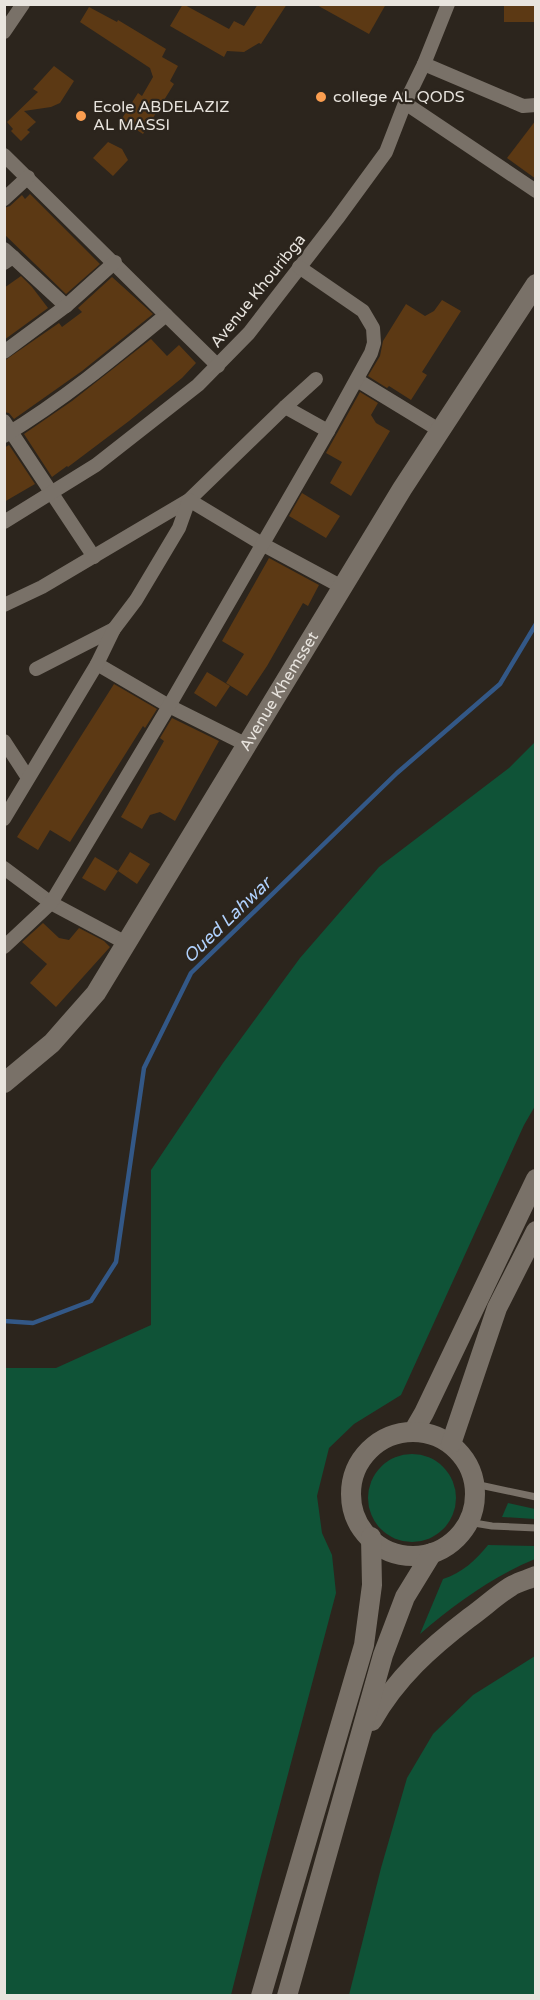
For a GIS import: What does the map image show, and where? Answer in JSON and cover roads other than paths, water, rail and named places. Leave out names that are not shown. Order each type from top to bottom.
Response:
[{"type":"street","points":[[4,32],[23,4]]},
{"type":"street","name":"Avenue Khouribga","points":[[4,522],[96,465],[198,386],[249,333],[386,152],[448,4]]},
{"type":"street","points":[[424,64],[523,106],[536,105]]},
{"type":"street","points":[[405,103],[536,190]]},
{"type":"street","points":[[4,154],[218,366]]},
{"type":"street","points":[[4,199],[28,177]]},
{"type":"street","points":[[7,257],[66,306]]},
{"type":"street","points":[[4,352],[66,306],[115,262]]},
{"type":"street","points":[[4,947],[51,903],[169,706],[328,432],[371,353],[374,343],[370,321],[354,303],[299,267]]},
{"type":"street","name":"Avenue Khemsset","points":[[4,1083],[59,1035],[96,993],[439,430],[536,284]]},
{"type":"street","points":[[94,557],[52,492],[7,429],[43,412],[93,375],[166,315]]},
{"type":"street","points":[[4,605],[42,587],[189,500],[316,379]]},
{"type":"street","points":[[357,380],[439,430]]},
{"type":"street","points":[[285,407],[328,432]]},
{"type":"street","points":[[189,500],[262,544],[342,587]]},
{"type":"street","points":[[4,819],[97,664],[114,628],[136,600],[174,536],[189,500]]},
{"type":"street","points":[[36,669],[114,628]]},
{"type":"street","points":[[97,664],[169,706],[247,745]]},
{"type":"street","points":[[4,741],[28,778]]},
{"type":"street","points":[[4,868],[51,903],[126,943]]},
{"type":"street","points":[[413,1432],[536,1179]]},
{"type":"street","points":[[451,1444],[497,1308],[536,1231]]},
{"type":"street","points":[[413,1432],[431,1434],[451,1444],[469,1466],[475,1484],[476,1497],[468,1522],[459,1536],[447,1546],[432,1552],[416,1555],[389,1551],[363,1530],[354,1512],[351,1492],[355,1473],[364,1455],[379,1442],[397,1434],[413,1432]]},
{"type":"street","points":[[261,1995],[364,1645],[372,1585],[371,1537]]},
{"type":"street","points":[[286,1995],[383,1655],[405,1597],[432,1552]]},
{"type":"street","points":[[357,1750],[381,1706],[418,1659],[511,1586],[536,1576]]},
{"type":"lane","points":[[475,1484],[536,1497]]},
{"type":"lane","points":[[468,1522],[492,1526],[536,1528]]},
{"type":"waterway","name":"Oued Lahwar","points":[[4,1321],[33,1323],[91,1301],[116,1262],[144,1068],[191,973],[397,773],[500,684],[536,624]]},
{"type":"place","name":"college AL QODS","points":[[321,97]]},
{"type":"place","name":"Ecole ABDELAZIZ AL MASSI","points":[[81,116]]}]
